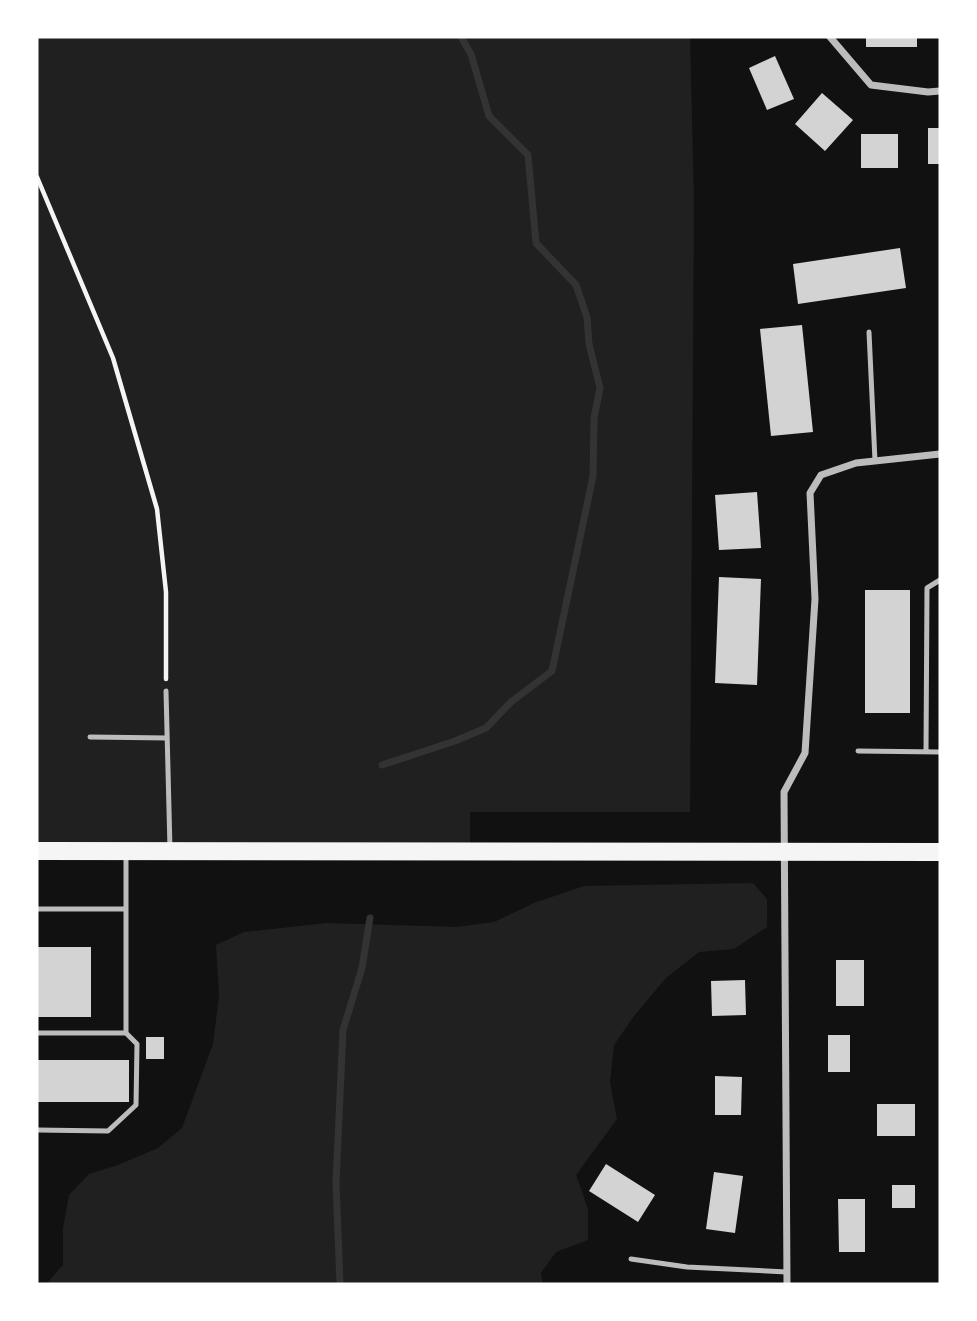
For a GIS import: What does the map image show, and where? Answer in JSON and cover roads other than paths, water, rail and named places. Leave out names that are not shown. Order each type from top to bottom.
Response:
[{"type":"main road","points":[[37,851],[940,852]]},
{"type":"street","points":[[830,37],[871,85],[940,91]]},
{"type":"street","points":[[787,1284],[784,792],[804,753],[815,599],[810,493],[821,475],[856,463],[940,454]]},
{"type":"lane","points":[[869,332],[875,461]]},
{"type":"lane","points":[[926,751],[927,588],[940,580]]},
{"type":"lane","points":[[166,691],[170,852]]},
{"type":"lane","points":[[90,737],[167,738]]},
{"type":"lane","points":[[858,751],[940,752]]},
{"type":"lane","points":[[126,851],[126,1033]]},
{"type":"lane","points":[[37,909],[126,909]]},
{"type":"lane","points":[[37,1032],[126,1033],[137,1044],[136,1105],[108,1131],[37,1130]]},
{"type":"lane","points":[[631,1259],[687,1267],[787,1272]]},
{"type":"waterway","points":[[382,765],[486,728],[511,702],[552,671],[593,476],[594,418],[600,388],[589,344],[587,317],[576,285],[536,243],[528,155],[489,116],[471,54],[461,37]]},
{"type":"waterway","points":[[340,1284],[336,1183],[343,1030],[362,968],[370,918]]}]
